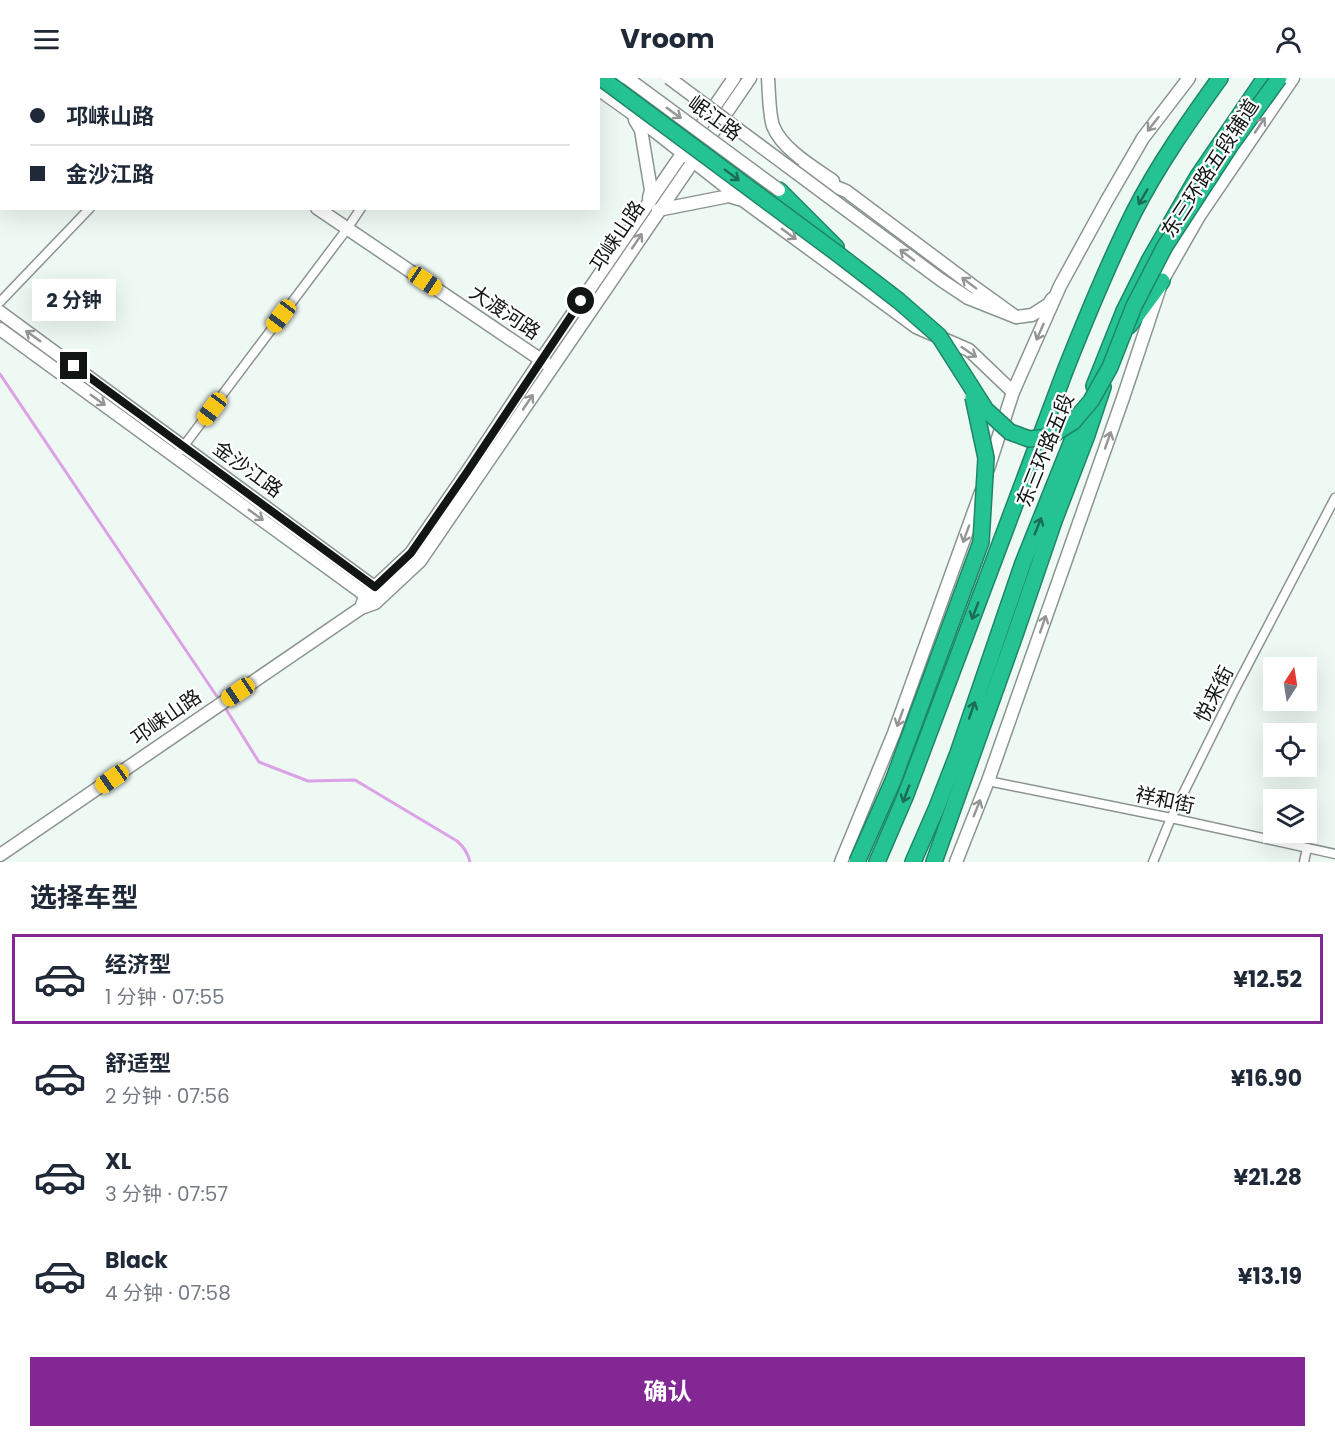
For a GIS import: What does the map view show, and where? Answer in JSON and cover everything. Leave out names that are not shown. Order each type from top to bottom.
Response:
[{"type":"highway","points":[[601,78],[899,301],[939,336],[986,410],[1010,432],[1029,439],[1049,437],[1073,422],[1091,401],[1134,306],[1165,246],[1230,146],[1279,78]]},
{"type":"highway","name":"东三环路五段","points":[[913,862],[958,753],[1023,564],[1106,365],[1124,311],[1149,261],[1198,176],[1265,78]]},
{"type":"highway","name":"东三环路五段","points":[[877,862],[905,797],[1092,304],[1134,212],[1168,152],[1215,82]]},
{"type":"highway","points":[[779,190],[861,271]]},
{"type":"highway","points":[[934,862],[1054,521],[1087,435],[1106,365],[1162,281]]},
{"type":"highway","points":[[857,862],[893,781],[981,542],[986,458],[970,386]]},
{"type":"main road","name":"岷江路","points":[[627,78],[779,190]]},
{"type":"main road","points":[[669,78],[950,286],[968,298],[1016,317],[1032,315],[1049,304],[1143,138],[1189,78]]},
{"type":"main road","points":[[673,78],[806,175],[846,190]]},
{"type":"main road","name":"邛崃山路","points":[[719,111],[734,78]]},
{"type":"main road","name":"邛崃山路","points":[[0,855],[361,608],[375,595],[411,553],[546,364],[719,111],[750,78]]},
{"type":"main road","points":[[768,78],[773,124],[780,138],[798,155],[1016,317]]},
{"type":"main road","name":"东三环路五段辅道","points":[[1162,281],[1199,216],[1293,78]]},
{"type":"main road","points":[[600,91],[629,111],[744,201],[916,327],[969,350],[1013,392]]},
{"type":"main road","points":[[629,111],[641,130],[653,207],[729,196],[744,201]]},
{"type":"main road","name":"大渡河路","points":[[320,210],[546,364]]},
{"type":"main road","points":[[956,862],[988,781],[1124,398],[1162,281]]},
{"type":"main road","points":[[841,862],[897,725],[978,500],[1013,392],[1060,286]]},
{"type":"main road","name":"金沙江路","points":[[0,312],[180,451],[375,595]]},
{"type":"main road","name":"金沙江路","points":[[0,328],[180,451]]},
{"type":"street","points":[[0,302],[88,210]]},
{"type":"street","points":[[180,451],[360,210]]},
{"type":"street","name":"悦来街","points":[[1153,862],[1170,818],[1335,498]]},
{"type":"street","name":"祥和街","points":[[988,781],[1335,854]]},
{"type":"street","points":[[1304,862],[1307,848]]},
{"type":"waterway","points":[[0,374],[220,701]]},
{"type":"waterway","points":[[224,706],[259,762],[308,781],[355,780],[457,841],[465,850],[470,862]]},
{"type":"route","points":[[74,366],[375,587],[411,553],[581,301]]}]
